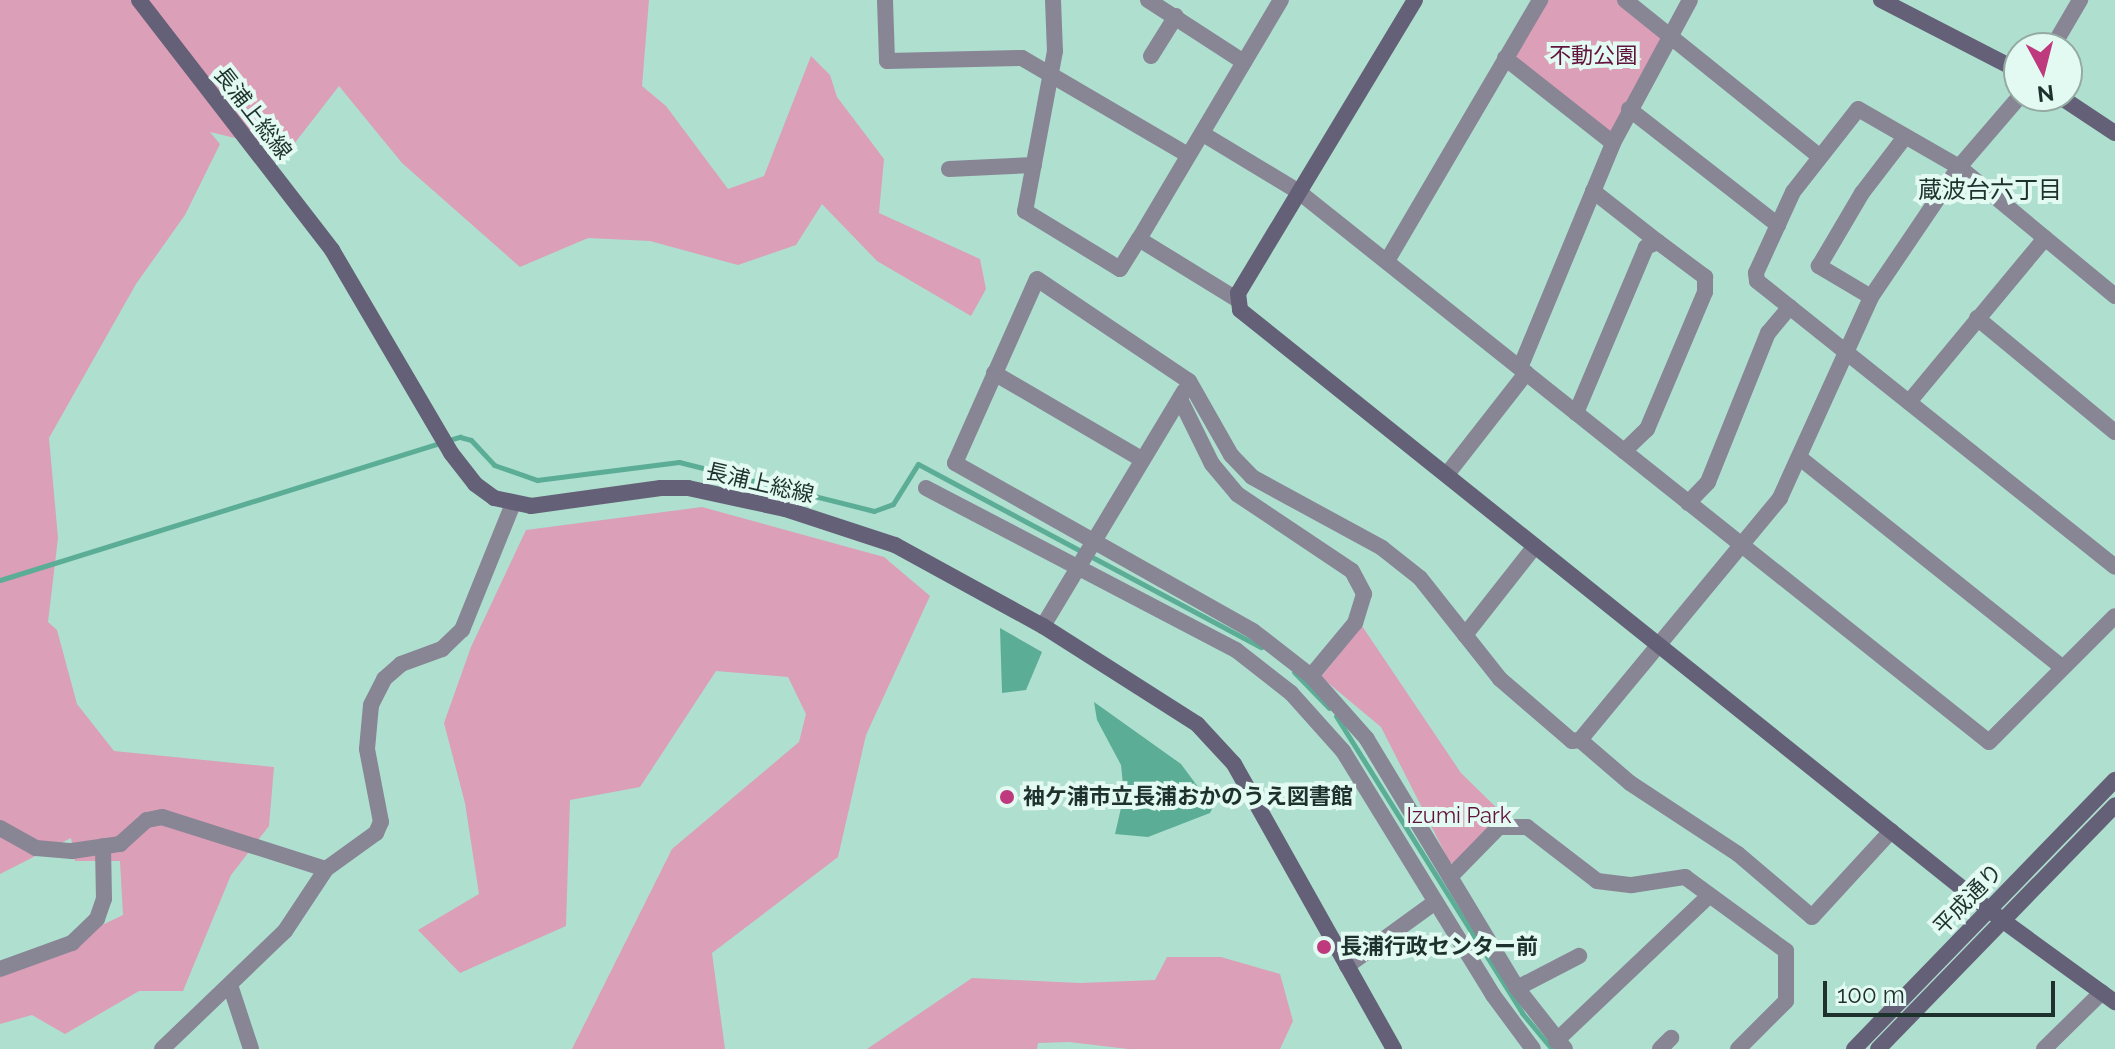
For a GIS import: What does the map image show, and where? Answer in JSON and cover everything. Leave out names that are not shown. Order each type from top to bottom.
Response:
[{"type":"street","name":"長浦上総線","points":[[139,0],[332,250],[451,453],[475,484],[513,504],[531,506],[661,488],[759,503],[895,545],[1043,626],[1197,724],[1234,764],[1394,1049]]},
{"type":"street","points":[[885,0],[887,61],[1022,58],[1188,155]]},
{"type":"street","points":[[1053,0],[1055,51],[1025,211],[1120,269],[1281,0]]},
{"type":"street","points":[[1148,0],[1244,62]]},
{"type":"street","points":[[1415,0],[1238,300],[1240,310],[1448,473],[1995,915],[2109,997],[2044,1049]]},
{"type":"street","points":[[1387,261],[1540,0]]},
{"type":"street","points":[[1625,0],[1820,157]]},
{"type":"street","points":[[1448,473],[1523,371],[1613,143],[1690,0]]},
{"type":"street","points":[[1881,0],[2003,63]]},
{"type":"street","points":[[2061,32],[2080,0]]},
{"type":"street","points":[[1151,56],[1176,16]]},
{"type":"street","points":[[1505,58],[1613,143]]},
{"type":"street","points":[[1629,109],[1778,225]]},
{"type":"street","points":[[2115,296],[1959,167],[1858,109],[1793,192],[1756,273],[1757,281],[2115,567]]},
{"type":"street","points":[[1533,1049],[1439,908],[1343,751],[1291,693],[1236,650],[955,463],[1037,279],[1189,381],[1231,455],[1252,477],[1382,548],[1420,578],[1500,679],[1572,741],[1580,740],[1657,644],[1743,547],[1780,498],[1871,297],[1959,167],[2006,112]]},
{"type":"street","points":[[2083,112],[2115,133]]},
{"type":"street","points":[[1203,134],[1299,192],[1989,742],[2115,616]]},
{"type":"street","points":[[1871,297],[1819,266],[1862,193],[1905,137]]},
{"type":"street","points":[[949,169],[1034,165]]},
{"type":"street","points":[[1593,191],[1705,277],[1705,292],[1647,429],[1624,451]]},
{"type":"street","points":[[1909,402],[2045,238]]},
{"type":"street","points":[[1139,239],[1238,300]]},
{"type":"street","points":[[1576,413],[1646,247],[1658,242]]},
{"type":"street","points":[[1688,503],[1708,482],[1768,333],[1790,307]]},
{"type":"street","points":[[1977,318],[2115,432]]},
{"type":"street","points":[[994,373],[1141,459]]},
{"type":"street","points":[[1043,626],[1189,381]]},
{"type":"street","points":[[1180,399],[1212,464],[1237,494],[1352,571],[1364,594],[1355,623],[1311,676]]},
{"type":"street","points":[[1800,458],[2062,667]]},
{"type":"street","points":[[926,488],[1087,553],[1253,631],[1311,676],[1367,739],[1517,988],[1560,1045],[1709,896]]},
{"type":"street","points":[[162,1049],[231,988],[285,931],[326,869],[376,833],[381,822],[367,749],[371,705],[384,679],[401,664],[442,649],[462,630],[513,504]]},
{"type":"street","points":[[1465,635],[1535,546]]},
{"type":"street","points":[[1580,740],[1630,783],[1738,854],[1812,917],[1891,831]]},
{"type":"street","name":"平成通り","points":[[1878,1049],[2115,780]]},
{"type":"street","name":"平成通り","points":[[1854,1049],[2115,805]]},
{"type":"street","points":[[0,828],[36,848],[103,846],[120,844],[147,820],[162,817],[326,869]]},
{"type":"street","points":[[1451,876],[1499,827],[1527,827],[1597,881],[1632,885],[1677,875],[1786,951],[1786,1001],[1738,1049]]},
{"type":"street","points":[[0,969],[72,943],[97,919],[104,899],[103,846]]},
{"type":"street","points":[[1347,966],[1439,908],[1466,900]]},
{"type":"street","points":[[1517,988],[1579,956]]},
{"type":"street","points":[[231,988],[251,1049]]},
{"type":"green space","points":[[0,0],[649,0],[642,86],[666,106],[728,189],[764,176],[811,56],[830,75],[837,97],[884,159],[879,213],[980,259],[986,289],[971,316],[877,261],[822,204],[796,245],[738,265],[650,241],[588,238],[520,267],[402,163],[339,86],[294,144],[281,149],[210,132],[220,144],[185,215],[136,284],[49,438],[58,538],[48,622],[57,630],[77,704],[114,751],[274,767],[269,826],[231,875],[183,991],[139,991],[65,1034],[32,1015],[0,1024],[0,974],[123,915],[120,861],[75,861],[71,838],[0,874]]},
{"type":"green space","name":"不動公園","points":[[1540,0],[1625,0],[1670,37],[1613,143],[1505,58]]},
{"type":"green space","points":[[702,507],[884,557],[930,596],[866,735],[838,857],[712,953],[725,1049],[572,1049],[672,849],[799,742],[806,714],[788,677],[716,671],[640,787],[570,800],[566,926],[460,973],[418,930],[479,894],[465,803],[444,723],[471,647],[526,530]]},
{"type":"green space","name":"Izumi Park","points":[[1362,626],[1461,773],[1506,817],[1494,823],[1458,863],[1450,863],[1381,727],[1321,677]]},
{"type":"green space","points":[[1167,957],[1221,957],[1280,974],[1293,1021],[1280,1049],[1128,1049],[1069,1042],[1038,1043],[1037,1049],[867,1049],[972,978],[1080,983],[1155,980]]},
{"type":"shaded area","points":[[1000,628],[1042,652],[1026,690],[1002,693]]},
{"type":"shaded area","points":[[1094,702],[1181,764],[1213,807],[1210,813],[1148,837],[1115,834],[1124,795],[1121,765],[1097,720]]},
{"type":"waterway","points":[[0,580],[460,437],[471,440],[494,465],[537,480],[679,462],[874,511],[893,504],[918,464],[1261,647]]},
{"type":"waterway","points":[[1294,672],[1329,708]]},
{"type":"waterway","points":[[1336,716],[1522,1013],[1552,1049]]},
{"type":"place","name":"袖ケ浦市立長浦おかのうえ図書館","points":[[1007,797]]},
{"type":"place","name":"長浦行政センター前","points":[[1324,947]]},
{"type":"district","name":"蔵波台六丁目","points":[[1990,190]]}]
